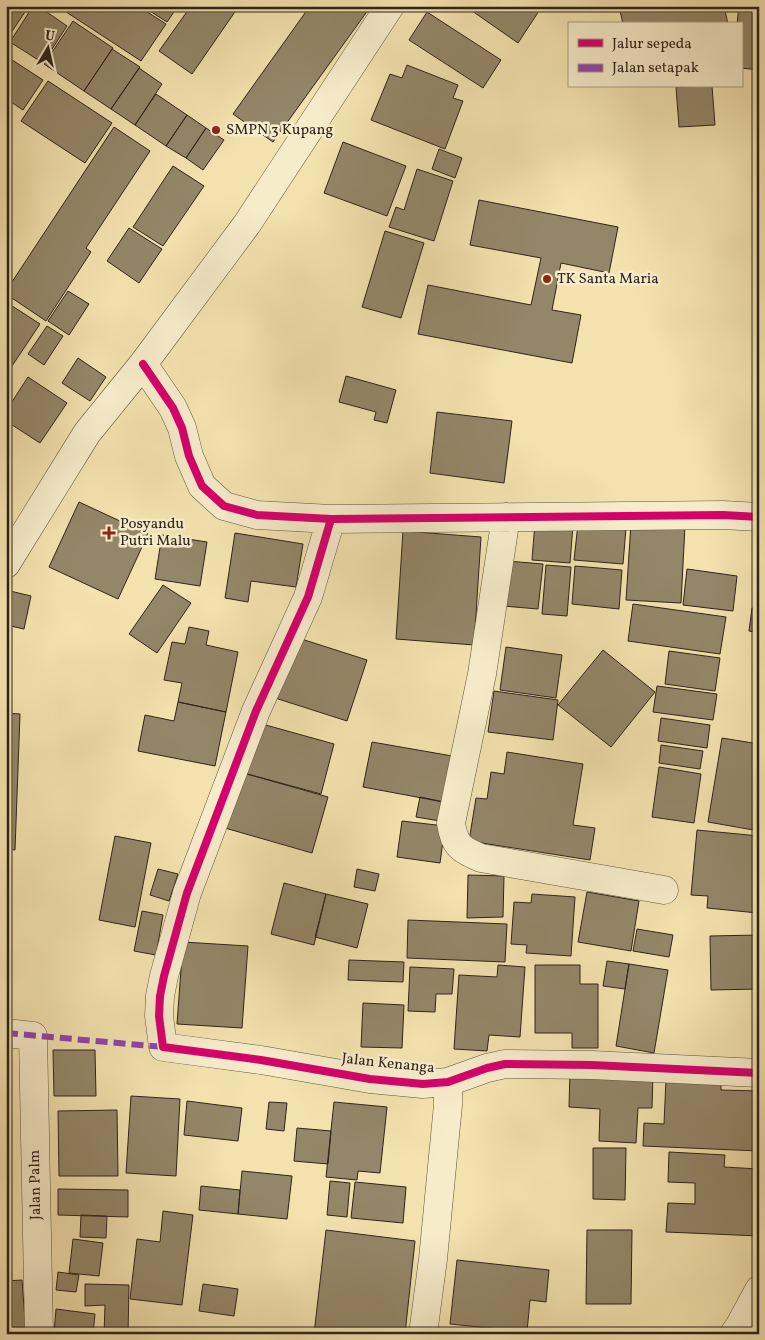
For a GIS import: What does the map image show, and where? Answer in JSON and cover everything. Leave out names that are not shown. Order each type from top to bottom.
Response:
[{"type":"street","points":[[6,564],[87,432],[142,364],[247,224],[390,6]]},
{"type":"street","points":[[142,364],[173,408],[182,428],[189,456],[202,486],[224,506],[257,516],[331,519],[723,515],[759,517]]},
{"type":"street","points":[[506,517],[482,674],[451,823],[453,837],[464,852],[482,858],[664,890]]},
{"type":"street","name":"Jalan Kenanga","points":[[331,519],[308,597],[256,711],[187,892],[162,983],[159,1016],[163,1047],[260,1060],[370,1079],[423,1084],[448,1082],[487,1068],[506,1064],[592,1065],[759,1073]]},
{"type":"street","name":"Jalan Palm","points":[[6,1033],[33,1036],[39,1334]]},
{"type":"street","points":[[423,1334],[434,1250],[448,1105],[448,1082]]},
{"type":"street","points":[[734,1334],[759,1290]]},
{"type":"building","points":[[6,6],[29,6],[7,39],[6,39]]},
{"type":"building","points":[[33,6],[38,6],[67,26],[43,63],[10,42]]},
{"type":"building","points":[[57,6],[138,6],[166,24],[141,61]]},
{"type":"building","points":[[142,6],[178,6],[167,22]]},
{"type":"building","points":[[191,6],[239,6],[192,74],[159,51]]},
{"type":"building","points":[[310,6],[371,6],[273,142],[233,114]]},
{"type":"building","points":[[465,6],[538,6],[541,8],[518,43]]},
{"type":"building","points":[[619,6],[724,6],[728,22],[623,22]]},
{"type":"building","points":[[739,6],[759,6],[759,70],[742,68],[742,22],[737,22]]},
{"type":"building","points":[[427,12],[501,60],[483,88],[409,40]]},
{"type":"building","points":[[73,21],[113,48],[84,91],[44,64]]},
{"type":"building","points":[[112,49],[140,67],[111,109],[84,91]]},
{"type":"building","points":[[6,56],[43,80],[23,110],[11,102],[6,109]]},
{"type":"building","points":[[407,65],[458,85],[453,98],[463,101],[445,149],[371,120],[390,74],[402,78]]},
{"type":"building","points":[[139,68],[162,84],[135,125],[111,109]]},
{"type":"building","points":[[48,81],[112,123],[85,163],[21,121]]},
{"type":"building","points":[[676,88],[712,88],[715,125],[679,127]]},
{"type":"building","points":[[156,94],[187,115],[166,146],[135,125]]},
{"type":"building","points":[[187,115],[206,128],[186,158],[166,146]]},
{"type":"building","points":[[114,127],[150,151],[86,248],[91,252],[46,321],[6,294],[6,291]]},
{"type":"building","points":[[206,128],[224,140],[203,170],[186,158]]},
{"type":"building","points":[[343,142],[406,166],[387,216],[324,193]]},
{"type":"building","points":[[439,149],[462,158],[455,178],[432,169]]},
{"type":"building","points":[[173,166],[204,186],[163,246],[133,227]]},
{"type":"building","points":[[417,169],[453,181],[434,241],[389,227],[396,207],[404,210]]},
{"type":"building","name":"TK Santa Maria","points":[[479,200],[618,227],[609,273],[561,263],[552,310],[581,315],[572,363],[418,334],[428,285],[531,305],[541,258],[470,245]]},
{"type":"building","points":[[129,228],[162,249],[139,283],[107,261]]},
{"type":"building","points":[[385,231],[424,243],[401,318],[362,307]]},
{"type":"building","points":[[68,291],[89,304],[69,335],[48,321]]},
{"type":"building","points":[[6,302],[40,324],[6,375]]},
{"type":"building","points":[[47,326],[63,336],[44,365],[28,354]]},
{"type":"building","points":[[78,358],[106,377],[90,401],[62,383]]},
{"type":"building","points":[[346,376],[396,390],[387,423],[374,420],[376,412],[339,402]]},
{"type":"building","points":[[28,377],[67,403],[40,443],[6,421],[6,411]]},
{"type":"building","points":[[437,412],[512,421],[504,483],[430,473]]},
{"type":"building","points":[[79,502],[148,534],[118,599],[49,567]]},
{"type":"building","points":[[535,522],[573,525],[570,563],[532,560]]},
{"type":"building","points":[[631,523],[685,526],[681,603],[626,600]]},
{"type":"building","points":[[578,524],[626,528],[623,564],[574,560]]},
{"type":"building","points":[[403,531],[481,537],[474,645],[396,639]]},
{"type":"building","points":[[235,533],[303,544],[296,587],[251,581],[248,602],[225,598]]},
{"type":"building","points":[[162,535],[207,542],[200,586],[155,579]]},
{"type":"building","points":[[507,561],[543,564],[538,609],[503,606]]},
{"type":"building","points":[[546,565],[571,567],[567,616],[542,614]]},
{"type":"building","points":[[575,566],[622,570],[619,609],[572,604]]},
{"type":"building","points":[[687,569],[737,576],[733,611],[683,605]]},
{"type":"building","points":[[163,585],[191,603],[157,653],[129,634]]},
{"type":"building","points":[[6,590],[31,596],[24,629],[6,625]]},
{"type":"building","points":[[633,604],[726,617],[720,654],[628,641]]},
{"type":"building","points":[[752,608],[759,609],[759,633],[749,631]]},
{"type":"building","points":[[189,627],[209,631],[206,645],[238,652],[226,712],[178,702],[182,683],[164,680],[172,642],[185,644]]},
{"type":"building","points":[[292,636],[367,660],[347,721],[272,697]]},
{"type":"building","points":[[506,647],[562,655],[556,698],[500,690]]},
{"type":"building","points":[[603,650],[655,692],[611,747],[558,705]]},
{"type":"building","points":[[669,651],[720,658],[715,691],[665,684]]},
{"type":"building","points":[[657,686],[717,694],[713,720],[653,712]]},
{"type":"building","points":[[494,691],[558,700],[553,740],[488,732]]},
{"type":"building","points":[[178,702],[226,712],[215,766],[138,751],[145,715],[174,721]]},
{"type":"building","points":[[6,713],[20,714],[15,850],[6,849]]},
{"type":"building","points":[[661,718],[710,725],[707,748],[658,741]]},
{"type":"building","points":[[255,722],[334,744],[321,794],[240,772]]},
{"type":"building","points":[[722,738],[759,744],[759,831],[708,822]]},
{"type":"building","points":[[372,742],[458,757],[449,803],[363,787]]},
{"type":"building","points":[[661,745],[703,751],[700,769],[659,763]]},
{"type":"building","points":[[507,752],[583,764],[573,825],[595,828],[590,860],[469,841],[476,798],[487,799],[491,772],[504,774]]},
{"type":"building","points":[[659,767],[701,774],[694,823],[652,817]]},
{"type":"building","points":[[240,772],[328,797],[312,853],[225,828]]},
{"type":"building","points":[[420,797],[449,803],[446,822],[416,817]]},
{"type":"building","points":[[402,821],[445,826],[440,863],[397,857]]},
{"type":"building","points":[[697,830],[759,836],[758,913],[707,908],[708,896],[691,895]]},
{"type":"building","points":[[115,836],[151,843],[135,927],[99,920]]},
{"type":"building","points":[[158,869],[178,874],[169,901],[150,895]]},
{"type":"building","points":[[357,869],[379,874],[375,891],[354,887]]},
{"type":"building","points":[[468,875],[504,876],[503,917],[467,918]]},
{"type":"building","points":[[284,883],[326,894],[314,945],[271,934]]},
{"type":"building","points":[[587,892],[639,901],[631,951],[578,942]]},
{"type":"building","points":[[326,894],[368,904],[357,948],[315,937]]},
{"type":"building","points":[[532,894],[575,897],[571,956],[526,953],[527,945],[511,944],[514,902],[531,903]]},
{"type":"building","points":[[142,911],[163,915],[156,955],[134,951]]},
{"type":"building","points":[[408,920],[507,924],[505,962],[407,958]]},
{"type":"building","points":[[637,929],[673,935],[669,957],[633,951]]},
{"type":"building","points":[[759,935],[759,989],[711,990],[710,936]]},
{"type":"building","points":[[183,942],[248,946],[242,1028],[177,1024]]},
{"type":"building","points":[[349,960],[404,962],[403,982],[348,980]]},
{"type":"building","points":[[607,961],[629,964],[625,989],[603,986]]},
{"type":"building","points":[[629,964],[668,970],[654,1053],[616,1046]]},
{"type":"building","points":[[498,965],[525,967],[520,1037],[489,1035],[487,1051],[454,1049],[459,975],[497,977]]},
{"type":"building","points":[[535,965],[580,965],[580,984],[598,984],[598,1048],[572,1048],[572,1033],[535,1033]]},
{"type":"building","points":[[410,967],[454,969],[452,994],[436,994],[435,1012],[408,1011]]},
{"type":"building","points":[[6,971],[8,971],[9,997],[6,997]]},
{"type":"building","points":[[363,1003],[404,1005],[402,1048],[361,1047]]},
{"type":"building","points":[[53,1050],[95,1050],[96,1096],[54,1096]]},
{"type":"building","points":[[570,1070],[653,1074],[652,1108],[638,1108],[636,1143],[599,1141],[600,1109],[569,1107]]},
{"type":"building","points":[[666,1079],[721,1082],[721,1090],[759,1091],[759,1151],[643,1146],[644,1123],[664,1124]]},
{"type":"building","points":[[131,1096],[180,1099],[176,1176],[126,1173]]},
{"type":"building","points":[[187,1101],[242,1108],[238,1141],[184,1135]]},
{"type":"building","points":[[269,1102],[287,1103],[284,1131],[266,1129]]},
{"type":"building","points":[[334,1102],[387,1107],[380,1173],[358,1171],[357,1180],[326,1177]]},
{"type":"building","points":[[117,1110],[118,1176],[59,1176],[58,1111]]},
{"type":"building","points":[[297,1128],[331,1131],[328,1164],[294,1161]]},
{"type":"building","points":[[593,1148],[626,1148],[625,1200],[593,1199]]},
{"type":"building","points":[[669,1152],[725,1155],[724,1167],[759,1169],[759,1236],[666,1232],[668,1203],[695,1204],[695,1183],[668,1182]]},
{"type":"building","points":[[242,1171],[292,1176],[287,1219],[238,1214]]},
{"type":"building","points":[[330,1181],[350,1183],[347,1217],[327,1215]]},
{"type":"building","points":[[355,1182],[406,1187],[403,1223],[351,1218]]},
{"type":"building","points":[[201,1186],[240,1190],[238,1214],[199,1210]]},
{"type":"building","points":[[58,1189],[128,1190],[128,1217],[58,1215]]},
{"type":"building","points":[[163,1211],[193,1215],[182,1305],[130,1299],[137,1239],[160,1242]]},
{"type":"building","points":[[81,1215],[107,1216],[106,1238],[80,1237]]},
{"type":"building","points":[[326,1230],[415,1241],[405,1334],[314,1334]]},
{"type":"building","points":[[587,1230],[632,1230],[631,1304],[586,1304]]},
{"type":"building","points":[[73,1239],[103,1243],[99,1276],[69,1273]]},
{"type":"building","points":[[457,1260],[549,1270],[546,1302],[530,1300],[527,1332],[450,1324]]},
{"type":"building","points":[[58,1272],[79,1275],[76,1292],[56,1290]]},
{"type":"building","points":[[22,1280],[26,1334],[6,1334],[6,1281]]},
{"type":"building","points":[[85,1284],[129,1285],[128,1334],[104,1334],[105,1305],[85,1306]]},
{"type":"building","points":[[203,1284],[238,1289],[234,1316],[199,1311]]},
{"type":"building","points":[[56,1309],[95,1314],[93,1334],[54,1334]]},
{"type":"building","points":[[491,1332],[526,1333],[526,1334],[491,1334]]},
{"type":"marked path","points":[[6,1033],[163,1047]]},
{"type":"cycle path","points":[[143,364],[173,408],[182,428],[189,456],[202,486],[224,506],[257,515],[331,519],[723,515],[759,517]]},
{"type":"cycle path","points":[[331,519],[308,597],[256,711],[187,893],[160,996],[159,1016],[163,1047],[261,1060],[370,1079],[423,1084],[448,1082],[487,1068],[505,1064],[592,1065],[759,1073]]},
{"type":"place","name":"SMPN 3 Kupang","points":[[216,130]]},
{"type":"place","name":"TK Santa Maria","points":[[547,279]]},
{"type":"place","name":"Posyandu Putri Malu","points":[[109,533]]}]
